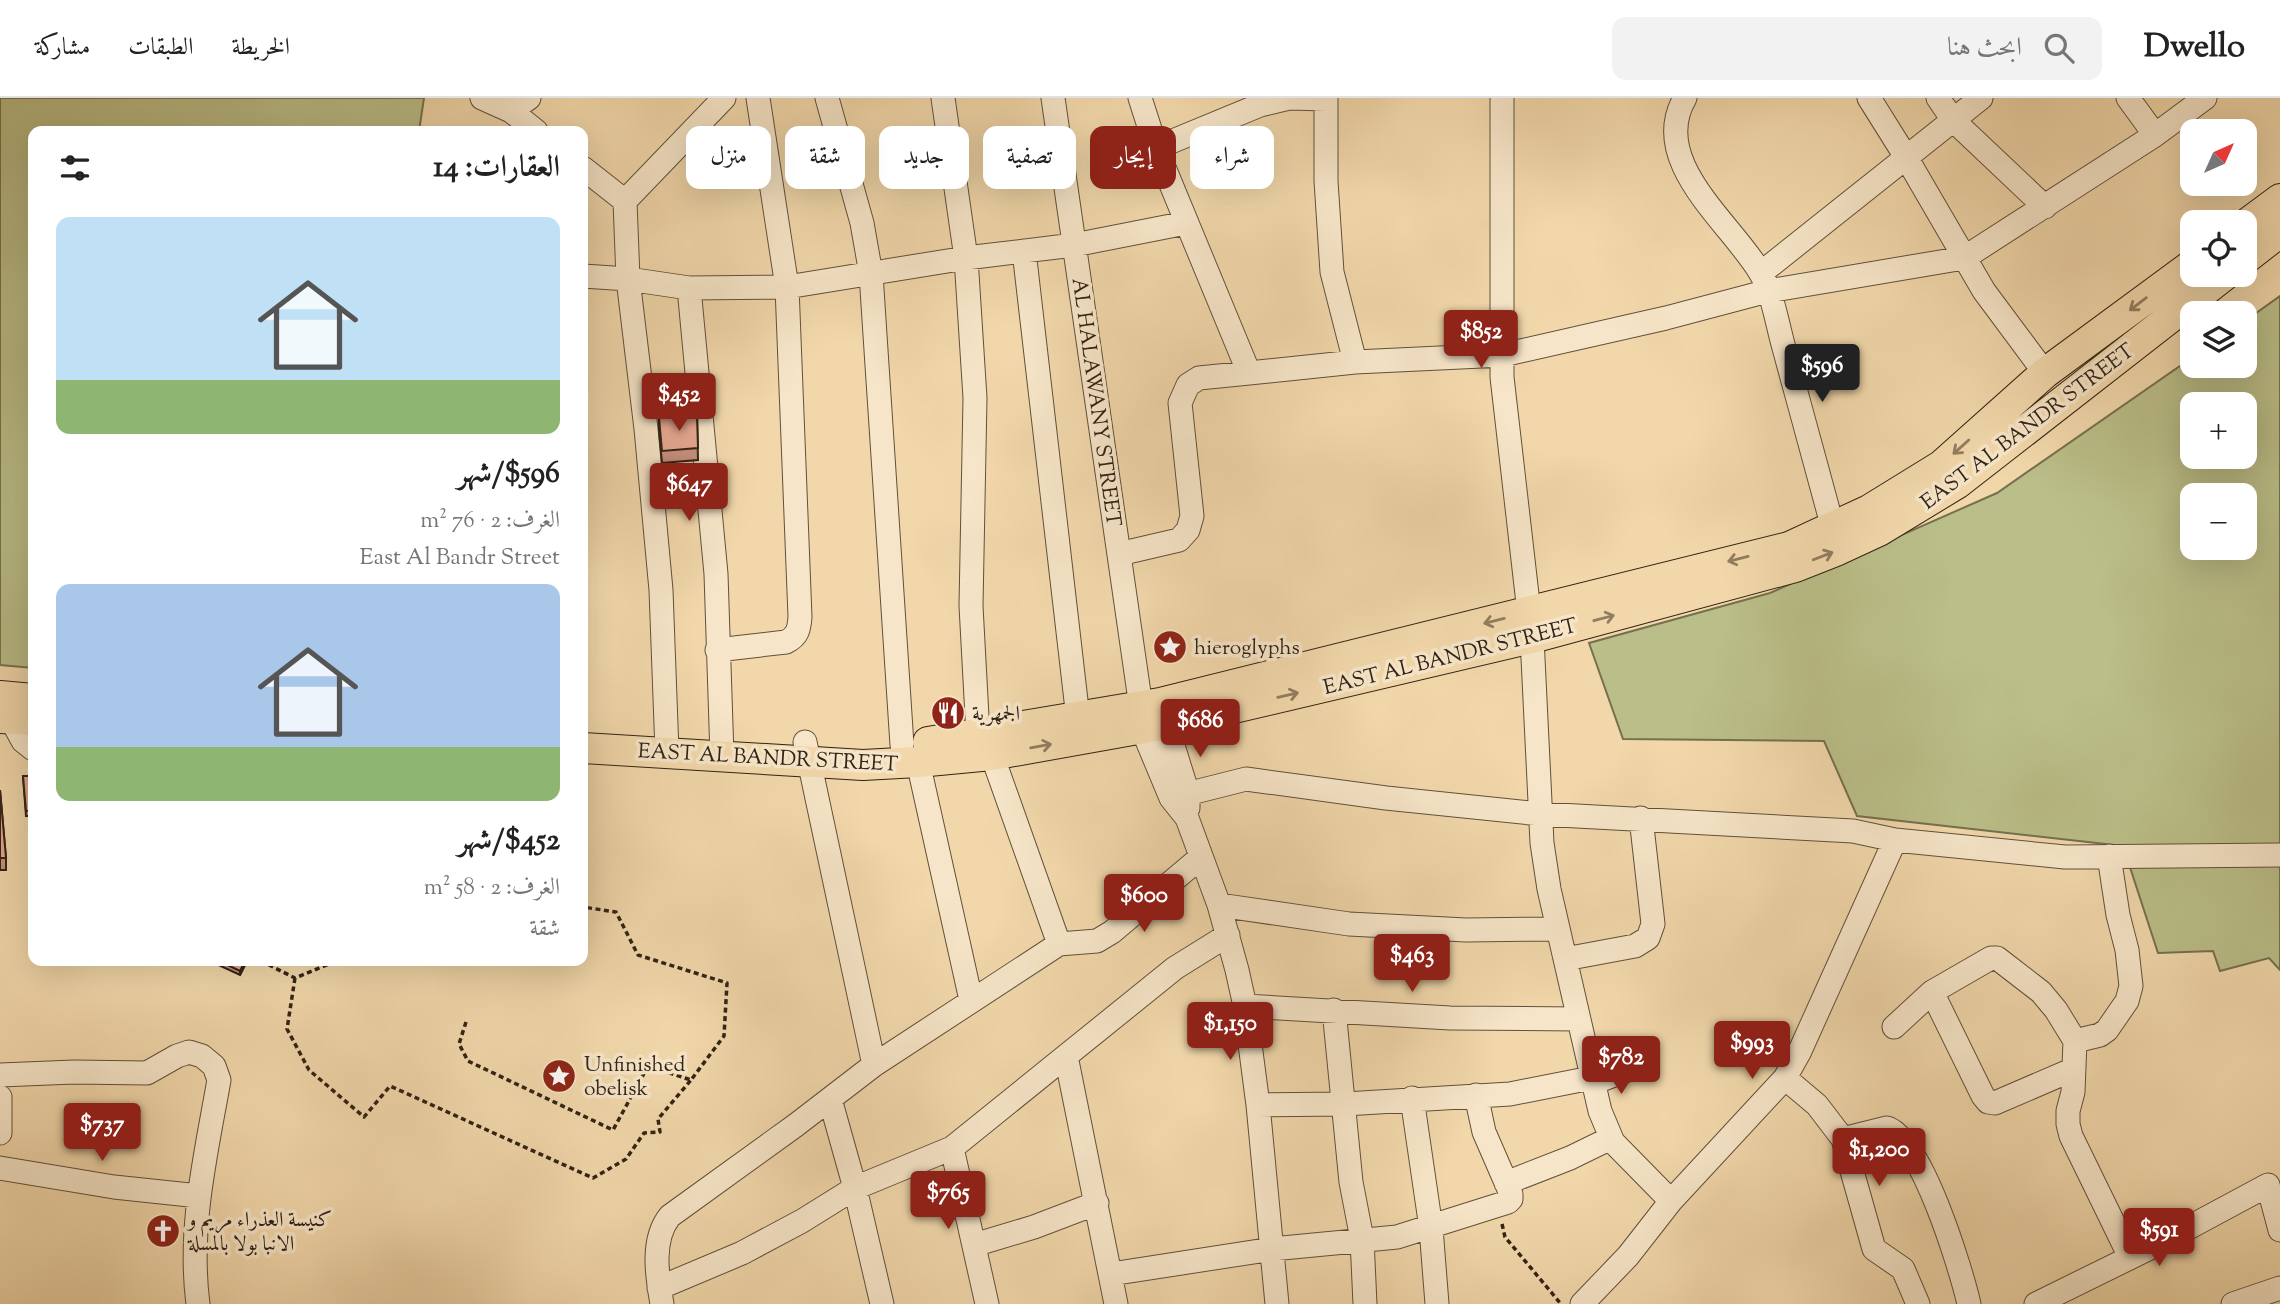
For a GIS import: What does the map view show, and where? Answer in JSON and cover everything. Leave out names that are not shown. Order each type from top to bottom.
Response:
[{"type":"main road","points":[[2257,216],[2280,199]]},
{"type":"main road","points":[[2257,250],[2280,232]]},
{"type":"main road","name":"EAST AL BANDR STREET","points":[[1531,625],[1788,547],[1869,510],[1942,465],[2045,373],[2180,274]]},
{"type":"main road","name":"EAST AL BANDR STREET","points":[[588,735],[667,744],[807,752],[910,754],[985,745],[1149,714],[1795,567],[1880,531],[1929,502],[1995,455],[2063,399],[2209,287]]},
{"type":"main road","points":[[2045,373],[2056,381],[2063,399]]},
{"type":"main road","points":[[2013,400],[2017,413],[2034,422]]},
{"type":"main road","points":[[11,713],[28,702]]},
{"type":"main road","name":"EAST AL BANDR STREET","points":[[985,745],[1078,718],[1149,714]]},
{"type":"main road","name":"EAST AL BANDR STREET","points":[[588,748],[667,744]]},
{"type":"street","points":[[482,98],[520,105],[533,126]]},
{"type":"street","points":[[667,744],[661,590],[628,279],[625,201],[724,98]]},
{"type":"street","points":[[717,650],[774,645],[794,638],[799,630],[798,527],[787,287],[758,98]]},
{"type":"street","points":[[827,98],[862,223],[871,274],[910,754],[971,1000]]},
{"type":"street","points":[[943,98],[966,258],[975,398],[971,606],[985,745],[1059,944]]},
{"type":"street","name":"AL HALAWANY STREET","points":[[1054,98],[1119,554],[1149,714],[1219,905],[1245,1006],[1258,1105],[1277,1304]]},
{"type":"street","points":[[1140,98],[1149,126]]},
{"type":"street","points":[[1176,140],[1260,105],[1289,98],[1326,98],[1326,181],[1332,272],[1355,362]]},
{"type":"street","points":[[1502,98],[1502,377],[1531,625],[1540,814],[1549,889],[1600,1111],[1611,1138],[1671,1200]]},
{"type":"street","points":[[1685,98],[1674,126],[1675,145],[1683,167],[1764,282],[1833,528]]},
{"type":"street","points":[[1869,98],[1984,291],[2045,373]]},
{"type":"street","points":[[1938,98],[1953,120],[2045,207]]},
{"type":"street","points":[[1764,282],[1906,157],[1981,98]]},
{"type":"street","points":[[2128,98],[2155,135]]},
{"type":"street","points":[[1119,554],[1179,540],[1188,530],[1192,516],[1180,403],[1188,384],[1199,377],[1355,362],[1503,355],[1666,318],[1764,282],[1965,258],[2155,135],[2205,98]]},
{"type":"street","points":[[588,172],[625,201]]},
{"type":"street","points":[[1172,189],[1249,373]]},
{"type":"street","points":[[588,276],[689,288],[787,287],[966,258],[1074,245],[1186,223]]},
{"type":"street","points":[[1024,251],[1078,718]]},
{"type":"street","points":[[689,288],[716,574],[721,747]]},
{"type":"street","points":[[11,713],[23,741],[28,745]]},
{"type":"street","points":[[807,752],[874,1065]]},
{"type":"street","points":[[1180,796],[1246,779],[1386,798],[1540,814],[1853,831],[1895,840],[2065,857],[2280,855]]},
{"type":"street","points":[[1565,959],[1635,946],[1648,938],[1653,925],[1641,818]]},
{"type":"street","points":[[1582,1304],[1628,1256],[1671,1200],[1785,1078],[1799,1053],[1895,840]]},
{"type":"street","points":[[2074,1041],[2100,1035],[2107,1030],[2127,1001],[2131,986],[2109,856]]},
{"type":"street","points":[[1201,857],[1112,932],[1097,941],[1059,944],[971,1000],[874,1065],[670,1216],[661,1227],[658,1242],[661,1296],[742,1254],[855,1188],[952,1148],[1175,968],[1228,934]]},
{"type":"street","points":[[1219,905],[1349,924],[1466,930],[1558,929]]},
{"type":"street","points":[[1894,1027],[1932,992],[1982,961],[1997,958],[2041,992],[2060,1016],[2074,1041],[2073,1092],[2068,1111],[2071,1136],[2130,1256]]},
{"type":"street","points":[[1932,992],[1988,1102],[1995,1103],[2074,1069]]},
{"type":"street","points":[[1245,1006],[1450,1018],[1578,1019]]},
{"type":"street","points":[[1334,1010],[1351,1182],[1362,1239],[1365,1304]]},
{"type":"street","points":[[0,1075],[147,1073],[189,1052],[202,1056],[214,1066],[219,1080],[199,1195],[194,1246],[198,1304]]},
{"type":"street","points":[[1066,1056],[1116,1304]]},
{"type":"street","points":[[1258,1105],[1345,1104],[1510,1094],[1592,1081],[1635,1067]]},
{"type":"street","points":[[1785,1078],[1817,1105],[1843,1139],[1874,1249],[1903,1269],[1918,1304]]},
{"type":"street","points":[[1476,1095],[1502,1194]]},
{"type":"street","points":[[0,1097],[0,1133]]},
{"type":"street","points":[[1412,1098],[1431,1228],[1437,1304]]},
{"type":"street","points":[[830,1099],[855,1188],[882,1304]]},
{"type":"street","points":[[1843,1139],[1887,1128],[1899,1134],[1926,1181],[1945,1225],[1969,1304]]},
{"type":"street","points":[[1111,1274],[1272,1249],[1397,1237],[1431,1228],[1611,1138]]},
{"type":"street","points":[[952,1148],[987,1304]]},
{"type":"street","points":[[0,1167],[114,1187],[199,1195]]},
{"type":"street","points":[[2036,1304],[2188,1229],[2274,1181],[2280,1230]]},
{"type":"street","points":[[974,1245],[1034,1227],[1097,1203]]},
{"type":"street","points":[[2233,1304],[2280,1288]]},
{"type":"path","points":[[295,978],[287,1028],[309,1070],[364,1117],[390,1086],[593,1178],[626,1159],[644,1133],[660,1132],[658,1118],[724,1036],[727,983],[638,955],[616,912],[588,909]]},
{"type":"path","points":[[271,966],[295,978],[324,966]]},
{"type":"path","points":[[467,1022],[459,1044],[468,1061],[613,1130],[648,1066],[691,1080]]},
{"type":"path","points":[[1502,1194],[1505,1237],[1561,1304]]},
{"type":"green space","points":[[0,98],[424,98],[420,126],[28,126],[28,668],[0,665]]},
{"type":"green space","points":[[2280,296],[2280,970],[2269,958],[2220,971],[2213,951],[2158,953],[2123,846],[1857,816],[1824,741],[1623,739],[1589,643],[1770,593],[1997,493],[2180,366],[2180,378],[2257,378],[2257,312]]},
{"type":"building","points":[[697,414],[698,448],[662,451],[659,418]]},
{"type":"building","points":[[23,776],[28,776],[26,811]]},
{"type":"building","points":[[0,790],[6,858],[0,858]]},
{"type":"building","points":[[230,966],[242,966],[240,971]]},
{"type":"place","name":"hieroglyphs","points":[[1170,647]]},
{"type":"place","name":"الجمهرية","points":[[948,713]]},
{"type":"place","name":"Unfinished obelisk","points":[[559,1076]]},
{"type":"place","name":"كنيسة العذراء مريم و الانبا بولا بالمسلة","points":[[163,1231]]}]
